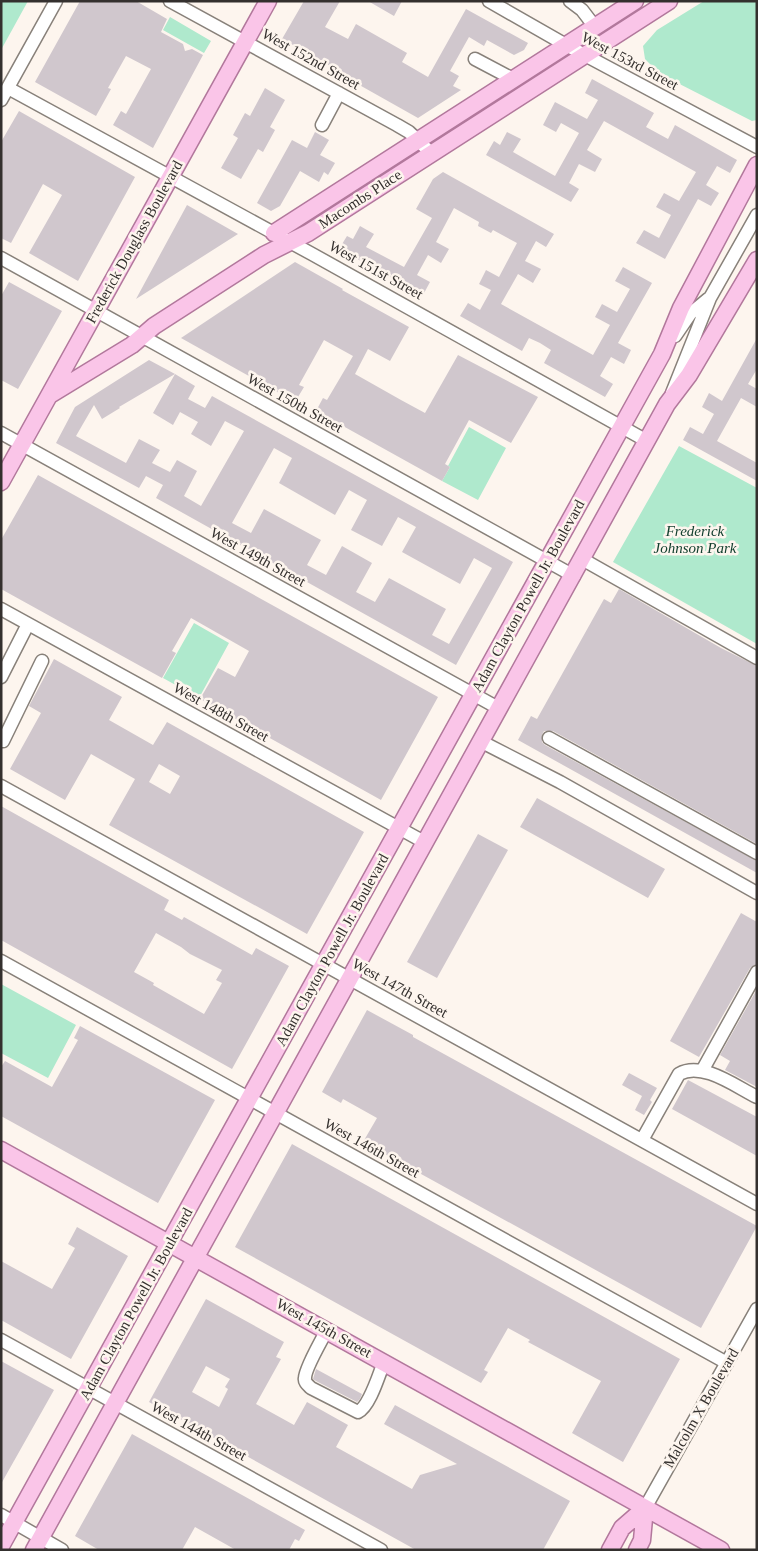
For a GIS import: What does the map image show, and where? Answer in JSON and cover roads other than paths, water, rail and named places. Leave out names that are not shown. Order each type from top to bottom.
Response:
[{"type":"main road","name":"Frederick Douglass Boulevard","points":[[1,482],[268,1]]},
{"type":"main road","name":"Macombs Place","points":[[274,233],[635,1]]},
{"type":"main road","name":"Macombs Place","points":[[50,394],[264,255],[308,233],[669,1]]},
{"type":"main road","name":"Adam Clayton Powell Jr. Boulevard","points":[[1,1546],[8,1519],[89,1389],[662,354],[681,308],[757,164]]},
{"type":"main road","name":"Adam Clayton Powell Jr. Boulevard","points":[[37,1544],[668,404],[689,375],[757,260]]},
{"type":"main road","name":"West 145th Street","points":[[1,1150],[721,1550]]},
{"type":"main road","name":"Malcolm X Boulevard","points":[[610,1550],[622,1528],[645,1508]]},
{"type":"main road","name":"Malcolm X Boulevard","points":[[637,1550],[642,1540],[645,1508]]},
{"type":"street","points":[[1,100],[56,1]]},
{"type":"street","name":"West 152nd Street","points":[[170,1],[397,125],[432,153]]},
{"type":"street","name":"West 153rd Street","points":[[489,1],[566,45],[757,147]]},
{"type":"street","points":[[570,1],[582,10],[595,26]]},
{"type":"street","points":[[474,59],[513,79]]},
{"type":"street","name":"West 151st Street","points":[[8,88],[274,233],[648,441]]},
{"type":"street","points":[[322,125],[339,93]]},
{"type":"street","name":"Adam Clayton Powell Jr. Boulevard","points":[[668,404],[710,298],[757,215]]},
{"type":"street","name":"West 150th Street","points":[[1,258],[574,576]]},
{"type":"street","points":[[710,298],[729,308]]},
{"type":"street","name":"Adam Clayton Powell Jr. Boulevard","points":[[662,354],[690,314],[710,298]]},
{"type":"street","name":"West 149th Street","points":[[1,433],[500,709]]},
{"type":"street","points":[[582,559],[757,658]]},
{"type":"street","name":"West 148th Street","points":[[1,609],[426,843]]},
{"type":"street","points":[[1,677],[28,624]]},
{"type":"street","points":[[1,741],[3,741],[42,661]]},
{"type":"street","points":[[549,738],[757,853]]},
{"type":"street","points":[[482,742],[560,782],[757,893]]},
{"type":"street","name":"West 147th Street","points":[[1,786],[757,1204]]},
{"type":"street","name":"West 146th Street","points":[[1,961],[727,1363]]},
{"type":"street","points":[[702,1071],[757,972]]},
{"type":"street","points":[[642,1140],[679,1074],[686,1070],[707,1072],[757,1097]]},
{"type":"street","name":"Malcolm X Boulevard","points":[[645,1508],[757,1309]]},
{"type":"street","points":[[327,1330],[305,1378],[306,1383],[311,1388],[358,1412],[362,1410],[367,1401],[384,1362]]},
{"type":"street","name":"West 144th Street","points":[[1,1340],[381,1550]]},
{"type":"street","points":[[8,1519],[37,1544],[62,1550]]},
{"type":"park label","name":"Frederick Johnson Park","points":[[695,540]]}]
